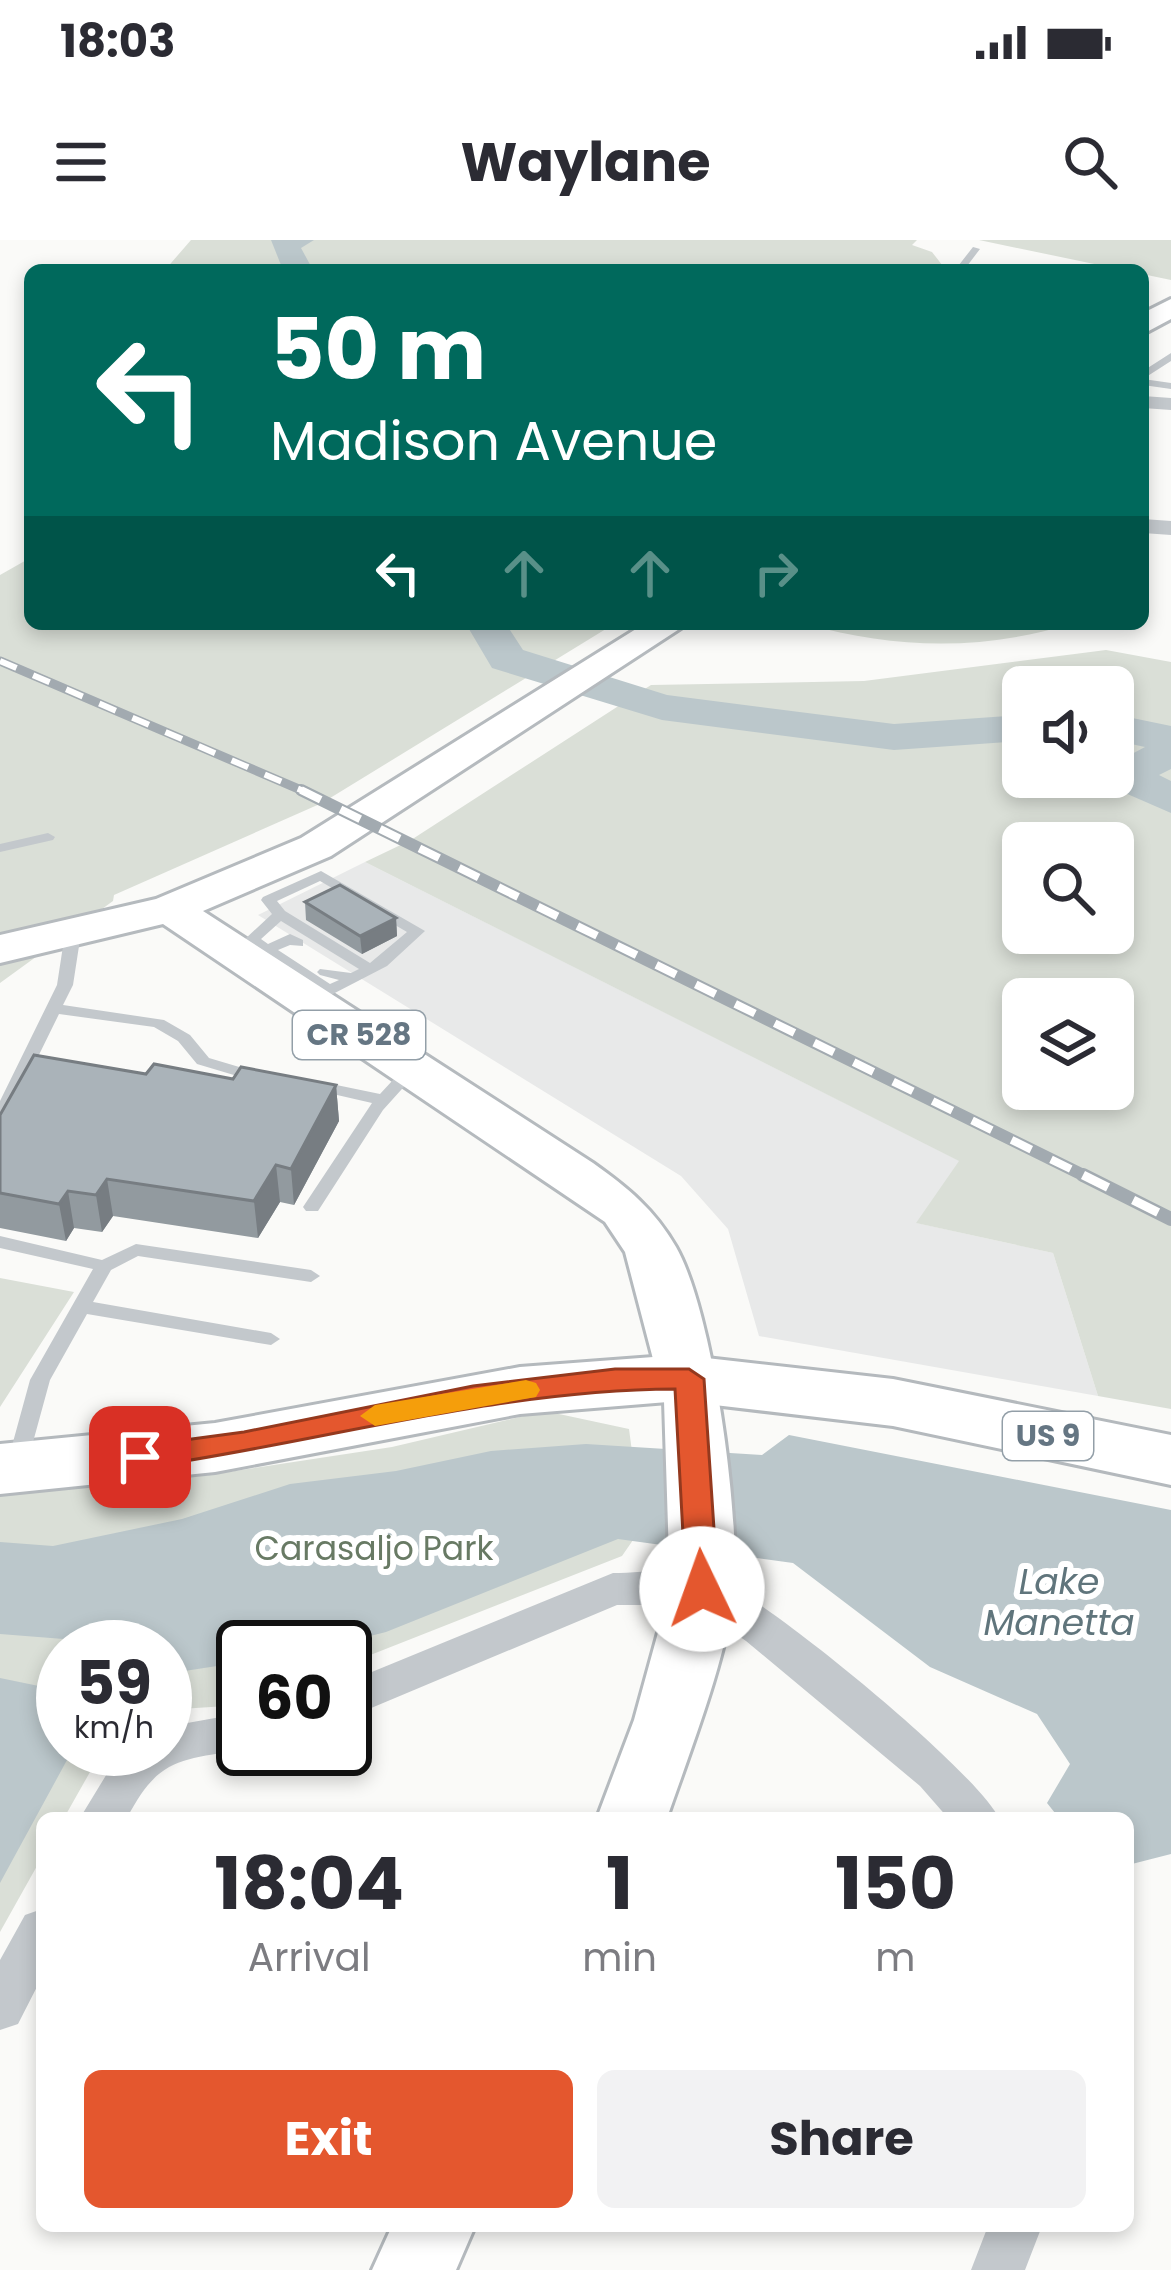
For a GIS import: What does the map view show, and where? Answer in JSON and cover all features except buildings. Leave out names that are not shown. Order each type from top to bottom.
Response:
[{"type":"highway","name":"US 9","points":[[8,1469],[244,1443],[473,1396],[615,1379],[925,1412],[1171,1460]]},
{"type":"main road","points":[[0,949],[170,909],[288,898],[367,818],[660,630]]},
{"type":"main road","name":"CR 528","points":[[170,909],[334,979],[397,1085],[624,1210],[652,1252],[691,1386],[702,1584],[667,1720],[634,1812]]},
{"type":"main road","points":[[413,2270],[432,2232]]},
{"type":"street","points":[[372,1691],[614,1589],[702,1584],[936,1773],[971,1812]]},
{"type":"street","points":[[106,1812],[126,1776]]},
{"type":"street","points":[[0,2008],[36,1941]]},
{"type":"street","points":[[998,2270],[1014,2232]]},
{"type":"lane","points":[[964,264],[976,249]]},
{"type":"lane","points":[[0,848],[48,837]]},
{"type":"lane","points":[[250,946],[288,898],[320,875],[328,891],[417,931],[370,969],[334,979]]},
{"type":"lane","points":[[288,898],[370,969]]},
{"type":"lane","points":[[0,1118],[65,986],[73,933]]},
{"type":"lane","points":[[250,946],[290,939],[303,947]]},
{"type":"lane","points":[[53,1009],[158,1024],[184,1039],[203,1061],[225,1071],[274,1080]]},
{"type":"lane","points":[[294,1083],[397,1085]]},
{"type":"lane","points":[[312,1207],[397,1085]]},
{"type":"lane","points":[[0,1242],[104,1266]]},
{"type":"lane","points":[[8,1469],[40,1380],[104,1266],[136,1250],[311,1276]]},
{"type":"lane","points":[[84,1307],[271,1340]]},
{"type":"shaded area","points":[[365,862],[960,1161],[917,1223],[1053,1253],[1098,1396],[759,1336],[728,1229],[681,1176],[258,915]]},
{"type":"green space","points":[[191,240],[917,240],[912,245],[932,252],[941,264],[170,264]]},
{"type":"green space","points":[[979,240],[1171,240],[1171,280],[1149,275],[1149,264],[1094,264]]},
{"type":"green space","points":[[24,561],[24,630],[604,630],[322,803],[114,895],[113,901],[0,983],[0,575]]},
{"type":"green space","points":[[831,630],[1048,630],[938,644]]},
{"type":"green space","points":[[1106,650],[1171,662],[1171,1409],[1098,1396],[1053,1253],[916,1223],[959,1161],[365,862],[411,840],[651,685],[864,681]]},
{"type":"green space","points":[[0,1278],[74,1292],[0,1407]]},
{"type":"green space","name":"Carasaljo Park","points":[[545,1411],[629,1429],[642,1527],[622,1556],[372,1654],[372,1620],[216,1620],[216,1707],[192,1708],[192,1620],[36,1620],[36,1776],[88,1776],[67,1812],[36,1812],[36,1868],[0,1932],[0,1487],[202,1476],[392,1447]]},
{"type":"water","name":"Lake Manetta","points":[[789,1435],[1171,1510],[1171,1854],[1134,1863],[1134,1812],[1054,1812],[1047,1803],[1070,1764],[1037,1714],[930,1667],[793,1563],[618,1539],[372,1636],[372,1620],[216,1620],[216,1666],[192,1670],[192,1620],[36,1620],[36,1637],[0,1634],[0,1542],[53,1546],[182,1519],[290,1484],[396,1471],[491,1451],[586,1444],[762,1455]]},
{"type":"water","points":[[0,1678],[36,1685],[36,1776],[58,1776],[0,1883]]},
{"type":"waterway","points":[[295,264],[283,243],[299,240]]},
{"type":"waterway","points":[[490,630],[507,659],[662,707],[894,737],[1002,729]]},
{"type":"waterway","points":[[1134,731],[1171,739]]},
{"type":"waterway","points":[[1171,751],[1125,776],[1171,799]]},
{"type":"railway","points":[[0,661],[301,790]]},
{"type":"railway","points":[[301,790],[308,793]]},
{"type":"railway","points":[[301,790],[1089,1178]]},
{"type":"railway","points":[[1083,1175],[1089,1178]]},
{"type":"railway","points":[[1089,1178],[1171,1219]]},
{"type":"slow traffic","points":[[375,1416],[526,1390]]},
{"type":"route","points":[[140,1457],[244,1443],[473,1396],[615,1379],[689,1379],[702,1589]]}]
